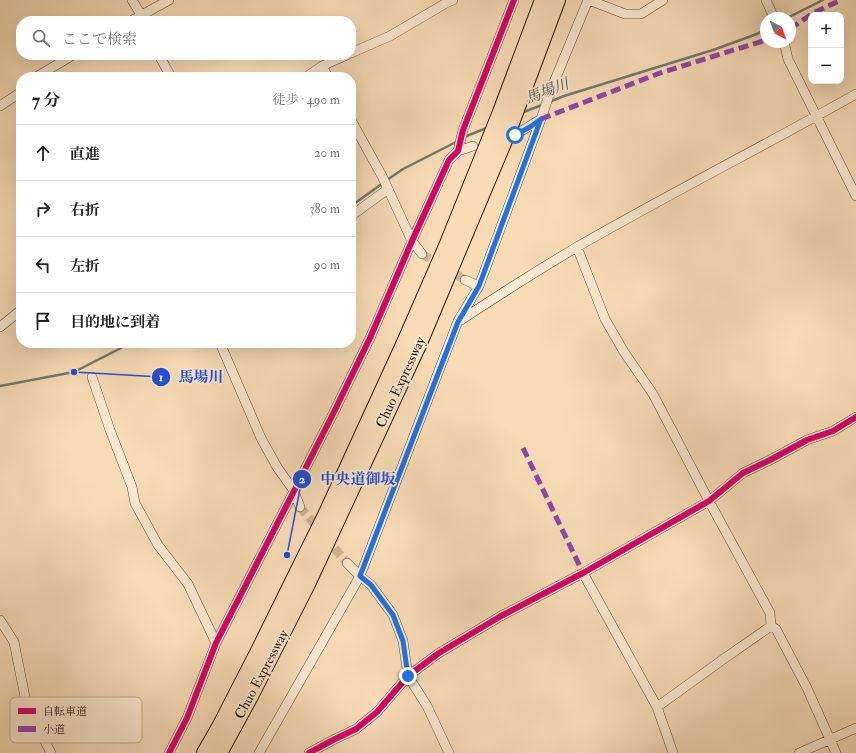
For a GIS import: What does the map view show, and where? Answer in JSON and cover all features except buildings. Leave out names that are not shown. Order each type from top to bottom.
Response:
[{"type":"highway","name":"Chuo Expressway","points":[[205,753],[220,727],[263,642],[339,486],[407,338],[447,246],[501,112],[543,0]]},
{"type":"highway","name":"Chuo Expressway","points":[[219,753],[270,658],[336,522],[419,343],[512,133],[517,106],[557,0]]},
{"type":"street","points":[[132,0],[140,16]]},
{"type":"street","points":[[144,16],[169,0]]},
{"type":"street","points":[[356,51],[390,36],[453,0]]},
{"type":"street","points":[[169,753],[187,718],[216,643],[334,414],[370,338],[449,160],[459,148],[462,134],[514,0]]},
{"type":"street","points":[[259,753],[360,576],[458,322],[479,286],[548,97],[588,0],[624,14],[641,14],[663,0]]},
{"type":"street","points":[[766,0],[771,12]]},
{"type":"street","points":[[785,48],[788,59],[856,196]]},
{"type":"street","points":[[45,72],[65,60]]},
{"type":"street","points":[[162,60],[168,72]]},
{"type":"street","points":[[313,72],[336,60]]},
{"type":"street","points":[[322,66],[325,72]]},
{"type":"street","points":[[458,322],[577,247],[856,94]]},
{"type":"street","points":[[0,106],[16,95]]},
{"type":"street","points":[[512,133],[530,127],[541,119]]},
{"type":"street","points":[[356,129],[386,185],[412,241],[422,254]]},
{"type":"street","points":[[459,148],[474,146]]},
{"type":"street","points":[[356,212],[386,185]]},
{"type":"street","points":[[577,247],[605,320],[624,352],[653,394],[709,502],[770,613],[771,626],[776,630],[807,688],[836,753]]},
{"type":"street","points":[[465,280],[479,286]]},
{"type":"street","points":[[0,327],[16,314]]},
{"type":"street","points":[[222,348],[261,438],[277,467],[294,492],[300,507]]},
{"type":"street","points":[[92,377],[132,487],[135,503],[158,544],[188,584],[216,643]]},
{"type":"street","points":[[309,753],[356,729],[377,712],[408,676],[439,654],[501,616],[583,573],[709,502],[743,473],[807,440],[833,431],[856,417]]},
{"type":"street","points":[[347,563],[371,585],[393,615],[403,641],[408,676],[427,706],[449,753]]},
{"type":"street","points":[[583,573],[658,707],[673,753]]},
{"type":"street","points":[[0,620],[14,642],[25,697]]},
{"type":"street","points":[[658,707],[771,626]]},
{"type":"street","points":[[799,753],[856,728]]},
{"type":"street","points":[[46,743],[51,753]]},
{"type":"waterway","name":"馬場川","points":[[796,14],[823,0]]},
{"type":"waterway","name":"馬場川","points":[[549,102],[713,50],[760,32]]},
{"type":"waterway","name":"馬場川","points":[[521,113],[542,105]]},
{"type":"waterway","name":"馬場川","points":[[464,137],[489,127]]},
{"type":"waterway","name":"馬場川","points":[[387,180],[403,169],[458,141]]},
{"type":"waterway","name":"馬場川","points":[[356,202],[383,183]]},
{"type":"waterway","name":"馬場川","points":[[0,386],[74,372],[121,348]]},
{"type":"tunnel","points":[[422,254],[465,280]]},
{"type":"tunnel","points":[[300,507],[347,563]]},
{"type":"marked path","points":[[796,25],[813,13],[841,0]]},
{"type":"marked path","points":[[541,119],[660,73],[760,42]]},
{"type":"marked path","points":[[523,448],[583,573]]},
{"type":"cycle path","points":[[169,753],[187,718],[216,643],[333,414],[370,338],[449,160],[458,151],[463,130],[514,0]]},
{"type":"cycle path","points":[[309,753],[356,729],[377,712],[408,676],[439,653],[501,616],[583,573],[709,501],[743,473],[807,440],[833,431],[856,417]]},
{"type":"place","name":"馬場川","points":[[74,372]]},
{"type":"place","name":"中央道御坂","points":[[287,555]]},
{"type":"route","points":[[408,676],[403,641],[393,615],[371,585],[360,576],[458,322],[479,286],[541,119],[515,135]]}]
